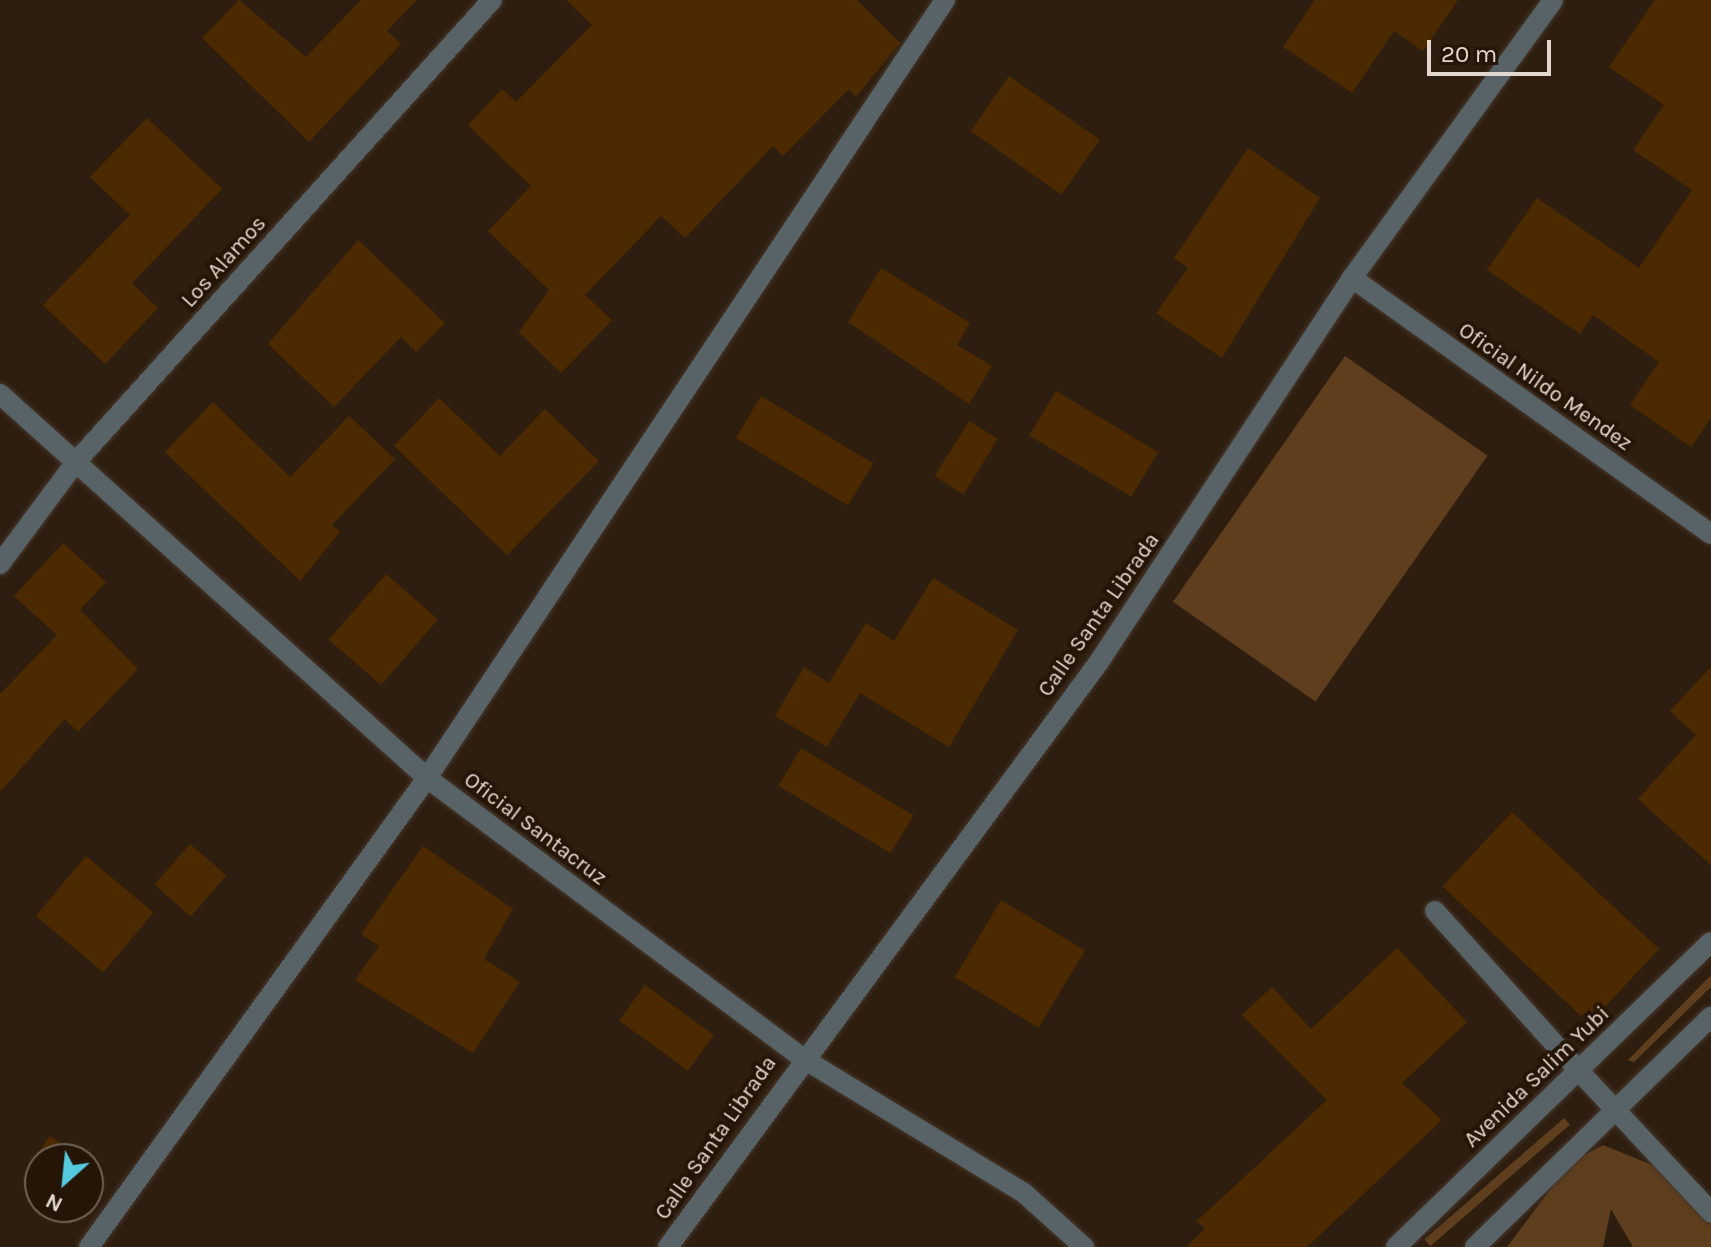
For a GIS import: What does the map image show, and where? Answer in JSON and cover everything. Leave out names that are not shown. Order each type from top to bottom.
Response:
[{"type":"street","name":"Los Alamos","points":[[0,564],[75,463],[492,0]]},
{"type":"street","points":[[89,1247],[427,778],[945,0]]},
{"type":"street","name":"Calle Santa Librada","points":[[668,1247],[802,1058],[1099,662],[1352,278],[1553,0]]},
{"type":"street","name":"Oficial Nildo Mendez","points":[[1352,278],[1711,534]]},
{"type":"street","name":"Oficial Santacruz","points":[[0,394],[427,778],[802,1058],[1024,1193],[1084,1247]]},
{"type":"street","points":[[1435,911],[1711,1212]]},
{"type":"street","name":"Avenida Salim Yubi","points":[[1396,1247],[1711,942]]},
{"type":"street","points":[[1475,1247],[1711,1017]]},
{"type":"shaded area","points":[[1345,356],[1488,456],[1315,702],[1173,602]]},
{"type":"shaded area","points":[[1711,975],[1711,987],[1634,1062],[1628,1060]]},
{"type":"shaded area","points":[[1564,1118],[1570,1125],[1430,1246],[1424,1239]]},
{"type":"shaded area","points":[[1603,1145],[1689,1180],[1711,1213],[1711,1247],[1633,1247],[1611,1209],[1603,1247],[1507,1247],[1570,1163]]},
{"type":"building","points":[[239,0],[306,57],[361,0],[417,0],[387,31],[401,44],[309,142],[202,38]]},
{"type":"building","points":[[566,0],[857,0],[900,43],[856,97],[849,89],[783,156],[773,146],[685,238],[661,216],[585,295],[612,320],[561,373],[519,332],[549,290],[488,231],[531,186],[468,125],[502,89],[516,102],[592,25]]},
{"type":"building","points":[[1315,0],[1458,0],[1423,51],[1394,31],[1352,93],[1283,47]]},
{"type":"building","points":[[1655,0],[1711,0],[1711,418],[1691,447],[1630,405],[1659,362],[1593,315],[1580,334],[1487,270],[1537,198],[1639,268],[1692,190],[1633,150],[1664,105],[1609,67]]},
{"type":"building","points":[[1009,76],[1100,140],[1061,195],[971,131]]},
{"type":"building","points":[[147,118],[222,189],[132,283],[158,308],[105,364],[43,305],[130,215],[90,177]]},
{"type":"building","points":[[1248,148],[1320,198],[1222,358],[1156,313],[1188,268],[1174,258]]},
{"type":"building","points":[[358,240],[445,323],[416,352],[401,337],[334,407],[268,344]]},
{"type":"building","points":[[881,268],[970,323],[957,345],[992,366],[969,404],[848,322]]},
{"type":"building","points":[[1056,391],[1158,452],[1131,497],[1029,436]]},
{"type":"building","points":[[761,396],[873,463],[848,505],[736,438]]},
{"type":"building","points":[[439,398],[500,456],[545,409],[599,461],[507,555],[394,446]]},
{"type":"building","points":[[213,402],[290,477],[349,416],[395,459],[332,525],[340,532],[300,581],[165,452]]},
{"type":"building","points":[[969,421],[998,439],[963,494],[935,476]]},
{"type":"building","points":[[63,543],[106,582],[80,610],[138,669],[78,732],[65,719],[0,792],[0,694],[57,635],[14,596]]},
{"type":"building","points":[[386,574],[438,619],[381,685],[329,640]]},
{"type":"building","points":[[933,578],[1018,630],[949,747],[860,693],[827,747],[775,716],[804,667],[829,683],[866,623],[894,641]]},
{"type":"building","points":[[1711,667],[1711,865],[1638,799],[1696,735],[1670,711]]},
{"type":"building","points":[[801,748],[913,815],[891,853],[778,786]]},
{"type":"building","points":[[1512,812],[1659,949],[1589,1024],[1442,887]]},
{"type":"building","points":[[190,844],[226,875],[191,916],[155,885]]},
{"type":"building","points":[[423,846],[513,909],[484,959],[520,982],[473,1053],[355,980],[379,946],[361,934]]},
{"type":"building","points":[[86,856],[153,913],[103,972],[36,916]]},
{"type":"building","points":[[1001,900],[1085,950],[1039,1028],[955,977]]},
{"type":"building","points":[[1397,948],[1467,1022],[1402,1083],[1442,1120],[1307,1247],[1186,1247],[1205,1229],[1197,1221],[1327,1100],[1242,1015],[1272,987],[1311,1029]]},
{"type":"building","points":[[645,985],[714,1035],[688,1071],[619,1021]]},
{"type":"building","points":[[50,1136],[60,1143],[45,1143]]}]
